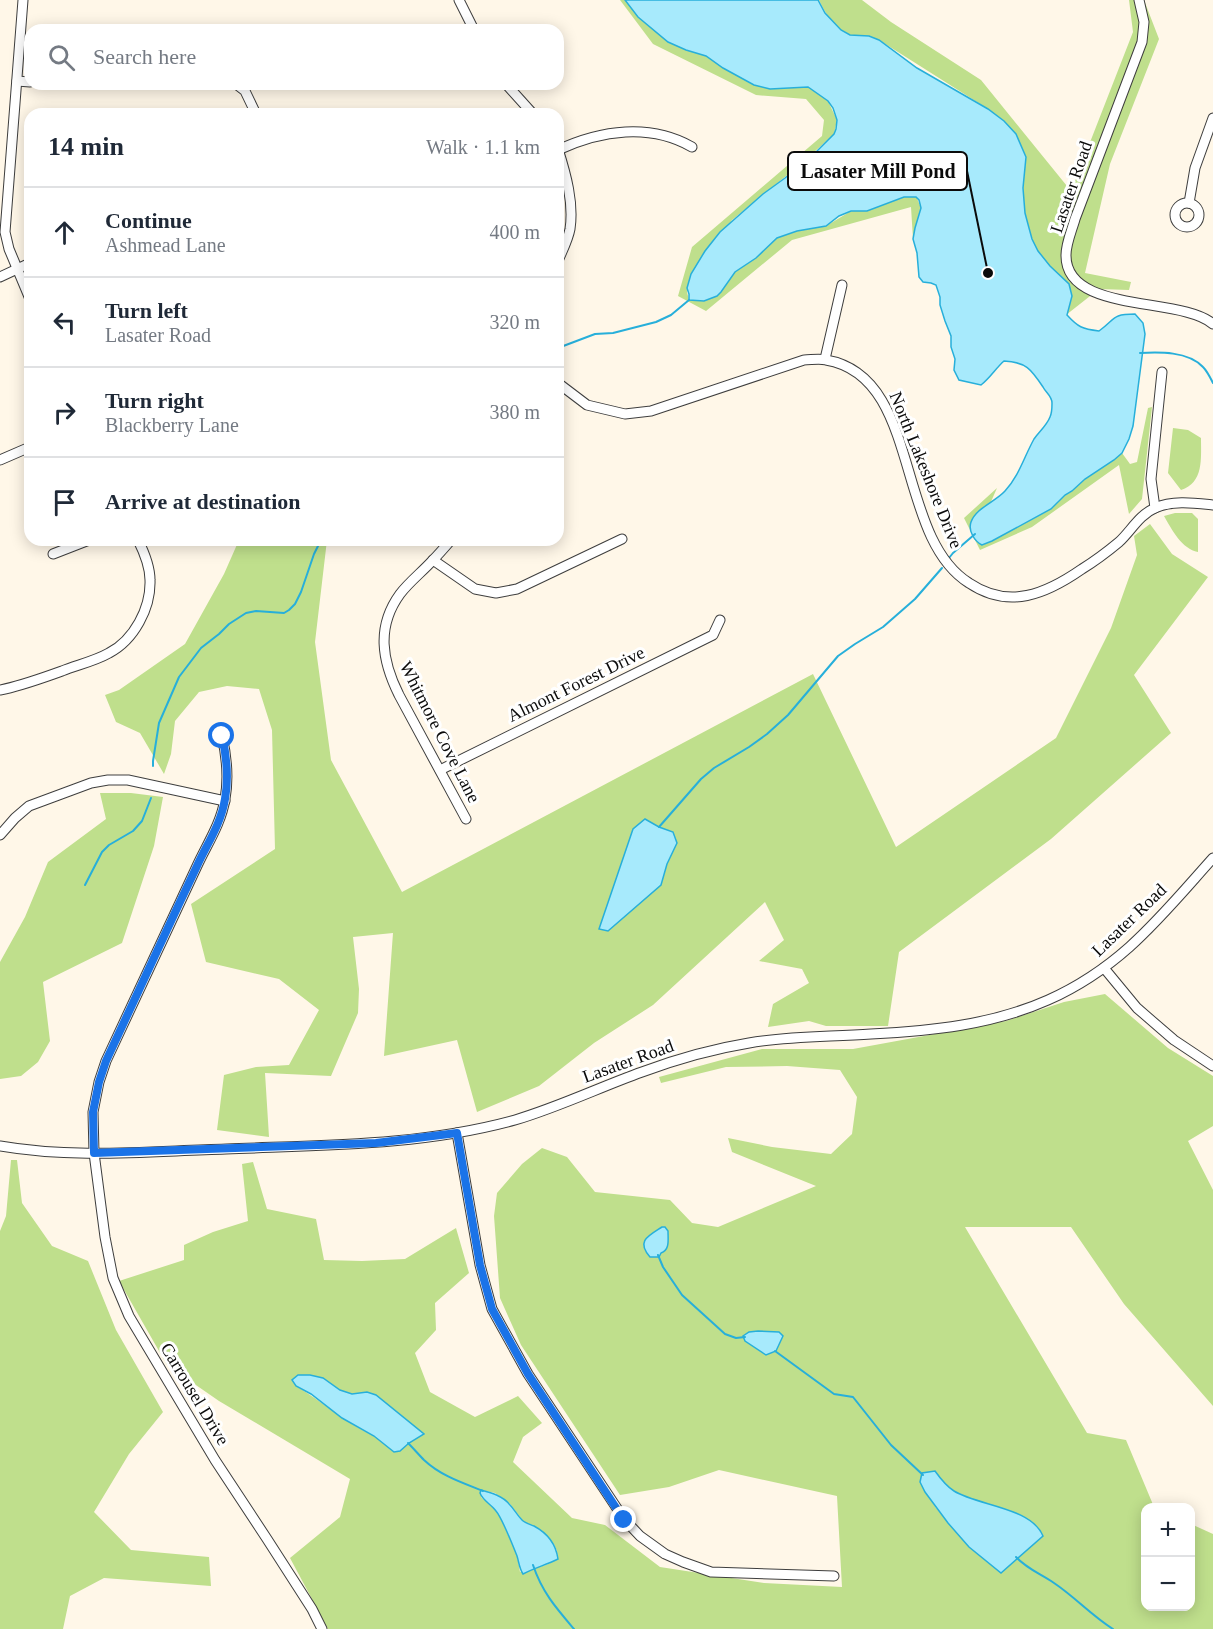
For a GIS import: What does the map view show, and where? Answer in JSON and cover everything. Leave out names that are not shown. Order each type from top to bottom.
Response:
[{"type":"street","points":[[23,0],[5,232],[9,249],[24,285]]},
{"type":"street","points":[[459,0],[471,24]]},
{"type":"street","name":"Lasater Road","points":[[1138,0],[1144,22],[1142,42],[1075,219],[1068,244],[1067,261],[1071,273],[1079,283],[1096,293],[1195,313],[1213,324]]},
{"type":"street","points":[[17,81],[24,82]]},
{"type":"street","points":[[244,90],[253,108]]},
{"type":"street","points":[[511,90],[527,108]]},
{"type":"street","points":[[1189,203],[1195,168],[1213,118]]},
{"type":"street","points":[[564,147],[600,135],[631,131],[666,135],[679,139],[692,147]]},
{"type":"street","points":[[564,172],[569,192],[571,219],[570,232],[564,246]]},
{"type":"street","points":[[0,277],[24,266]]},
{"type":"street","points":[[825,359],[842,285]]},
{"type":"street","name":"North Lakeshore Drive","points":[[564,389],[587,405],[625,414],[651,411],[804,360],[825,359],[851,368],[870,383],[886,405],[937,551],[959,577],[987,593],[1019,597],[1056,586],[1110,549],[1128,533],[1140,518],[1155,508]]},
{"type":"street","points":[[1162,372],[1150,479],[1155,508],[1174,503],[1213,505]]},
{"type":"street","points":[[0,460],[24,450]]},
{"type":"street","points":[[433,560],[475,589],[496,593],[517,589],[622,539]]},
{"type":"street","points":[[53,554],[74,546]]},
{"type":"street","points":[[0,690],[85,663],[110,653],[124,643],[137,626],[147,606],[150,580],[148,564],[140,546]]},
{"type":"street","name":"Whitmore Cove Lane","points":[[446,546],[408,584],[394,603],[385,629],[384,643],[386,667],[391,679],[466,819]]},
{"type":"street","name":"Almont Forest Drive","points":[[440,770],[713,635],[720,620]]},
{"type":"street","name":"Carrousel Drive","points":[[222,736],[227,758],[228,779],[220,819],[106,1061],[93,1112],[94,1153],[113,1278],[129,1316],[215,1460],[312,1609],[322,1629]]},
{"type":"street","points":[[0,835],[29,806],[91,783],[108,780],[128,780],[225,801]]},
{"type":"street","name":"Lasater Road","points":[[0,1146],[28,1150],[94,1153],[376,1143],[457,1133],[519,1119],[643,1072],[720,1048],[770,1040],[881,1034],[983,1022],[1045,1002],[1080,984],[1104,968],[1149,928],[1213,858]]},
{"type":"street","points":[[1104,968],[1137,1008],[1174,1040],[1213,1066]]},
{"type":"street","points":[[457,1133],[480,1265],[492,1309],[528,1374],[624,1520],[640,1536],[665,1554],[711,1572],[834,1576]]},
{"type":"green space","points":[[620,0],[628,0],[706,56],[770,89],[808,87],[828,101],[837,120],[834,134],[732,220],[687,292],[689,300],[721,292],[735,272],[756,258],[777,238],[797,231],[826,226],[851,211],[867,211],[904,197],[916,196],[921,208],[913,239],[911,207],[792,240],[706,311],[678,296],[692,247],[822,136],[824,120],[806,99],[756,95],[653,44]]},
{"type":"green space","points":[[819,0],[862,0],[891,22],[981,80],[1071,191],[1133,32],[1129,0],[1144,0],[1159,39],[1110,164],[1085,273],[1131,282],[1129,290],[1099,289],[1066,315],[1072,296],[1038,251],[1032,239],[1025,213],[1023,188],[1026,157],[1004,121],[879,40],[850,35],[840,30],[831,21]]},
{"type":"green space","points":[[1152,407],[1142,499],[1129,514],[1119,465],[1032,527],[980,550],[964,518],[997,488],[990,504],[983,508],[982,545],[1051,509],[1085,479],[1122,453],[1130,464],[1137,462],[1148,408]]},
{"type":"green space","points":[[1173,428],[1188,430],[1201,438],[1200,469],[1194,482],[1181,490],[1168,473]]},
{"type":"green space","points":[[1175,513],[1192,513],[1198,519],[1198,552],[1182,543],[1164,516]]},
{"type":"green space","points":[[1150,524],[1172,554],[1208,577],[1134,675],[1171,733],[1051,839],[899,952],[888,1026],[826,1026],[809,1021],[768,1027],[773,1004],[809,983],[802,969],[759,961],[784,940],[765,902],[653,1005],[594,1043],[539,1086],[477,1112],[457,1040],[384,1056],[393,933],[353,937],[359,989],[358,1013],[331,1076],[265,1073],[269,1137],[217,1130],[224,1075],[256,1067],[289,1065],[319,1010],[279,979],[206,962],[191,904],[275,849],[272,730],[259,689],[227,686],[199,692],[175,721],[171,754],[164,774],[140,733],[116,722],[105,695],[119,690],[185,644],[224,574],[236,546],[326,546],[315,642],[331,760],[402,892],[813,674],[896,847],[1056,738],[1111,628],[1137,555],[1134,536]]},
{"type":"green space","points":[[100,793],[131,793],[163,797],[154,846],[122,943],[43,982],[50,1041],[38,1062],[21,1076],[0,1079],[0,962],[25,917],[48,862],[106,819]]},
{"type":"green space","points":[[1105,994],[1168,1048],[1213,1076],[1213,1126],[1188,1141],[1213,1190],[1213,1406],[1124,1304],[1071,1227],[965,1227],[1087,1433],[1126,1440],[1152,1503],[1141,1503],[1141,1611],[1195,1611],[1195,1526],[1213,1534],[1213,1629],[328,1629],[290,1558],[340,1517],[350,1479],[219,1401],[167,1365],[119,1281],[184,1260],[184,1245],[213,1232],[248,1221],[242,1164],[253,1162],[267,1209],[316,1219],[324,1260],[405,1259],[456,1228],[469,1273],[435,1303],[436,1330],[415,1353],[430,1392],[475,1417],[518,1396],[542,1423],[523,1437],[513,1462],[572,1518],[605,1525],[660,1567],[764,1583],[842,1587],[837,1496],[719,1470],[669,1487],[620,1495],[521,1345],[500,1298],[494,1216],[497,1193],[522,1164],[542,1148],[567,1157],[595,1192],[670,1200],[692,1223],[718,1227],[816,1186],[732,1152],[728,1138],[772,1147],[831,1154],[852,1134],[857,1097],[840,1070],[787,1066],[726,1067],[661,1083],[659,1077],[762,1049],[853,1049],[1006,1021],[1064,1002]],"holes":[[[298,1375],[323,1378],[340,1390],[399,1414],[423,1434],[409,1443],[372,1435],[296,1386]],[[940,1479],[953,1491],[1015,1513],[1037,1527],[1001,1573],[969,1547],[936,1508],[920,1482]],[[481,1490],[495,1493],[510,1504],[524,1522],[533,1526],[554,1544],[558,1559],[520,1572],[517,1555],[500,1517],[481,1497]]]},
{"type":"green space","points":[[11,1160],[17,1160],[22,1203],[52,1246],[88,1261],[116,1330],[163,1412],[129,1454],[94,1512],[131,1550],[209,1557],[211,1586],[104,1578],[70,1596],[63,1629],[0,1629],[0,1231],[6,1216]]},
{"type":"water","points":[[625,0],[818,0],[825,13],[841,30],[850,35],[869,36],[879,40],[917,68],[988,109],[1004,121],[1016,134],[1026,157],[1023,188],[1025,213],[1032,239],[1050,266],[1069,284],[1072,296],[1067,315],[1081,327],[1099,331],[1114,318],[1122,315],[1135,314],[1143,323],[1145,334],[1133,426],[1122,453],[1085,479],[1051,509],[982,545],[974,538],[970,528],[973,517],[1010,485],[1034,439],[1049,420],[1052,401],[1031,371],[1018,363],[1004,361],[981,385],[959,380],[954,370],[955,359],[951,347],[951,336],[940,305],[936,285],[923,282],[919,277],[913,239],[921,208],[916,197],[904,197],[867,211],[851,211],[839,216],[826,226],[797,231],[777,238],[756,258],[735,272],[717,296],[704,301],[689,300],[687,288],[691,274],[720,232],[817,151],[834,134],[837,120],[828,101],[808,87],[770,89],[754,85],[706,56],[668,42],[638,17]]},
{"type":"water","points":[[645,819],[673,832],[677,843],[667,864],[661,885],[608,931],[599,929],[633,829]]},
{"type":"water","points":[[662,1227],[668,1231],[667,1247],[659,1257],[650,1257],[644,1243],[648,1236]]},
{"type":"water","points":[[749,1332],[779,1332],[783,1336],[776,1351],[766,1355],[745,1341],[743,1336]]},
{"type":"water","points":[[298,1375],[323,1378],[340,1390],[352,1394],[367,1392],[376,1395],[424,1434],[400,1451],[394,1452],[374,1436],[342,1418],[311,1394],[296,1386],[292,1380]]},
{"type":"water","points":[[935,1471],[954,1491],[1016,1513],[1037,1526],[1043,1536],[1001,1573],[969,1547],[925,1492],[920,1482],[922,1473]]},
{"type":"water","points":[[481,1490],[504,1499],[523,1521],[543,1532],[553,1544],[558,1559],[523,1574],[501,1520],[481,1496]]},
{"type":"waterway","points":[[564,346],[595,334],[613,333],[656,322],[671,315],[689,300]]},
{"type":"waterway","points":[[1140,353],[1173,354],[1190,358],[1203,367],[1213,383]]},
{"type":"waterway","points":[[949,558],[975,534]]},
{"type":"waterway","points":[[153,766],[159,723],[179,677],[201,648],[246,613],[256,611],[284,613],[289,610],[301,592],[318,546]]},
{"type":"waterway","points":[[659,827],[701,779],[767,734],[788,715],[838,656],[883,627],[915,599],[942,568]]},
{"type":"waterway","points":[[85,885],[102,852],[109,845],[133,831],[142,821],[151,798]]},
{"type":"waterway","points":[[658,1255],[663,1267],[682,1295],[725,1334],[736,1338],[745,1337]]},
{"type":"waterway","points":[[775,1351],[834,1394],[853,1397],[891,1445],[923,1475]]},
{"type":"waterway","points":[[408,1443],[424,1460],[438,1470],[483,1491]]},
{"type":"waterway","points":[[1016,1557],[1029,1568],[1062,1588],[1113,1629]]},
{"type":"waterway","points":[[533,1565],[545,1592],[574,1629]]},
{"type":"place","name":"Lasater Mill Pond","points":[[988,273]]},
{"type":"route","points":[[222,736],[227,758],[228,779],[220,819],[106,1061],[93,1112],[94,1153],[376,1143],[457,1133],[480,1265],[492,1309],[528,1374],[624,1520]]}]
